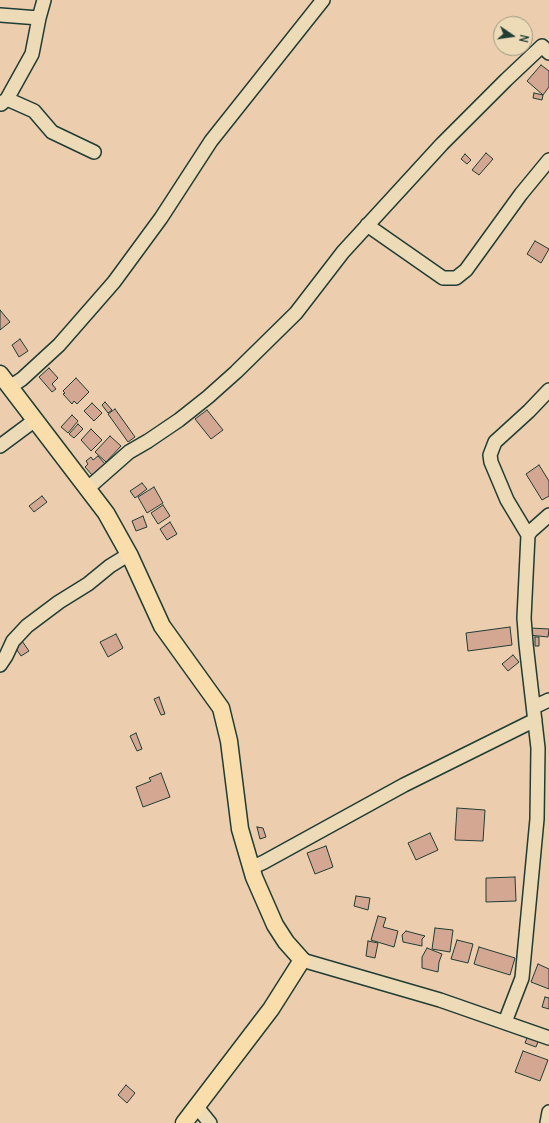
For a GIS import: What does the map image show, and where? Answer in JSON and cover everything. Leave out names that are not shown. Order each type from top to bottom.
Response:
[{"type":"main road","points":[[0,374],[106,513],[130,556],[162,626],[221,708],[229,741],[240,829],[251,868],[275,925],[286,942],[302,960],[271,1009],[184,1123]]},
{"type":"street","points":[[44,0],[32,54],[3,102],[34,111],[52,132],[94,152]]},
{"type":"street","points":[[10,387],[22,379],[59,345],[114,282],[161,218],[211,141],[323,0]]},
{"type":"street","points":[[0,15],[39,18]]},
{"type":"street","points":[[87,489],[129,452],[178,420],[208,397],[236,372],[296,313],[343,252],[442,144],[506,80],[547,46]]},
{"type":"street","points":[[367,225],[443,278],[456,278],[466,270],[521,194],[549,160]]},
{"type":"street","points":[[504,1022],[522,978],[537,818],[538,748],[524,618],[528,535],[506,500],[490,456],[495,442],[529,411],[549,390]]},
{"type":"street","points":[[0,446],[35,420]]},
{"type":"street","points":[[528,535],[549,514]]},
{"type":"street","points":[[0,665],[13,641],[27,626],[53,606],[88,584],[110,566],[123,558],[130,556]]},
{"type":"street","points":[[251,868],[534,714],[549,700]]},
{"type":"street","points":[[302,960],[440,1000],[549,1038]]},
{"type":"street","points":[[197,1107],[210,1123]]},
{"type":"street","points":[[547,1123],[549,1112]]},
{"type":"building","points":[[541,65],[549,71],[549,87],[543,95],[527,81]]},
{"type":"building","points":[[534,93],[543,95],[542,100],[533,98]]},
{"type":"building","points":[[486,153],[493,159],[479,175],[472,170]]},
{"type":"building","points":[[465,154],[471,160],[467,164],[461,159]]},
{"type":"building","points":[[535,241],[549,249],[541,263],[527,254]]},
{"type":"building","points":[[0,310],[10,322],[0,330]]},
{"type":"building","points":[[20,339],[28,351],[19,357],[12,345]]},
{"type":"building","points":[[49,368],[58,378],[52,384],[56,389],[52,392],[39,377]]},
{"type":"building","points":[[76,378],[89,392],[77,404],[74,401],[72,404],[63,394],[65,393],[63,391]]},
{"type":"building","points":[[105,402],[112,410],[108,413],[102,405]]},
{"type":"building","points":[[92,403],[102,413],[94,421],[84,411]]},
{"type":"building","points":[[115,409],[135,437],[128,442],[108,414]]},
{"type":"building","points":[[207,410],[223,430],[211,439],[195,419]]},
{"type":"building","points":[[72,415],[78,421],[68,433],[61,427]]},
{"type":"building","points":[[78,424],[83,429],[74,438],[69,434]]},
{"type":"building","points":[[91,429],[102,440],[91,451],[81,440]]},
{"type":"building","points":[[110,436],[121,446],[106,462],[95,452]]},
{"type":"building","points":[[98,456],[105,464],[92,475],[85,467],[88,464],[86,461],[91,457],[93,460]]},
{"type":"building","points":[[539,465],[549,481],[549,496],[542,500],[526,474]]},
{"type":"building","points":[[142,483],[147,489],[135,498],[130,491]]},
{"type":"building","points":[[154,487],[163,503],[147,513],[138,497]]},
{"type":"building","points":[[42,496],[47,502],[34,512],[29,506]]},
{"type":"building","points":[[163,505],[170,516],[158,524],[151,513]]},
{"type":"building","points":[[143,516],[147,527],[136,531],[132,521]]},
{"type":"building","points":[[170,522],[177,534],[167,540],[160,529]]},
{"type":"building","points":[[510,627],[512,645],[468,651],[466,633]]},
{"type":"building","points":[[530,628],[549,629],[548,637],[529,635]]},
{"type":"building","points":[[116,634],[123,648],[108,657],[100,642]]},
{"type":"building","points":[[535,637],[539,637],[539,646],[535,646]]},
{"type":"building","points":[[22,641],[29,651],[21,656],[15,647]]},
{"type":"building","points":[[513,655],[519,662],[508,671],[502,664]]},
{"type":"building","points":[[159,697],[165,714],[161,715],[154,699]]},
{"type":"building","points":[[136,733],[142,749],[137,751],[130,736]]},
{"type":"building","points":[[161,773],[170,797],[143,807],[136,787],[151,781],[149,778]]},
{"type":"building","points":[[457,808],[485,810],[483,841],[455,840]]},
{"type":"building","points":[[257,827],[263,828],[266,837],[260,839]]},
{"type":"building","points":[[430,833],[438,850],[416,860],[408,843]]},
{"type":"building","points":[[326,846],[333,867],[315,874],[307,853]]},
{"type":"building","points":[[515,877],[516,901],[486,902],[486,878]]},
{"type":"building","points":[[356,896],[370,898],[368,910],[354,906]]},
{"type":"building","points":[[378,916],[386,918],[383,927],[398,931],[394,947],[371,940]]},
{"type":"building","points":[[435,928],[453,930],[450,952],[432,949]]},
{"type":"building","points":[[406,931],[425,936],[422,939],[422,946],[403,942],[402,935]]},
{"type":"building","points":[[457,940],[473,944],[468,963],[451,959]]},
{"type":"building","points":[[368,941],[378,943],[375,958],[366,956]]},
{"type":"building","points":[[479,947],[515,958],[510,975],[474,964]]},
{"type":"building","points":[[427,948],[442,954],[438,972],[422,968],[422,957]]},
{"type":"building","points":[[538,964],[549,969],[549,989],[531,982]]},
{"type":"building","points":[[545,997],[549,998],[549,1009],[542,1007]]},
{"type":"building","points":[[528,1035],[539,1039],[536,1047],[525,1043]]},
{"type":"building","points":[[523,1051],[548,1060],[540,1081],[515,1072]]},
{"type":"building","points":[[126,1085],[135,1093],[127,1103],[118,1095]]}]
